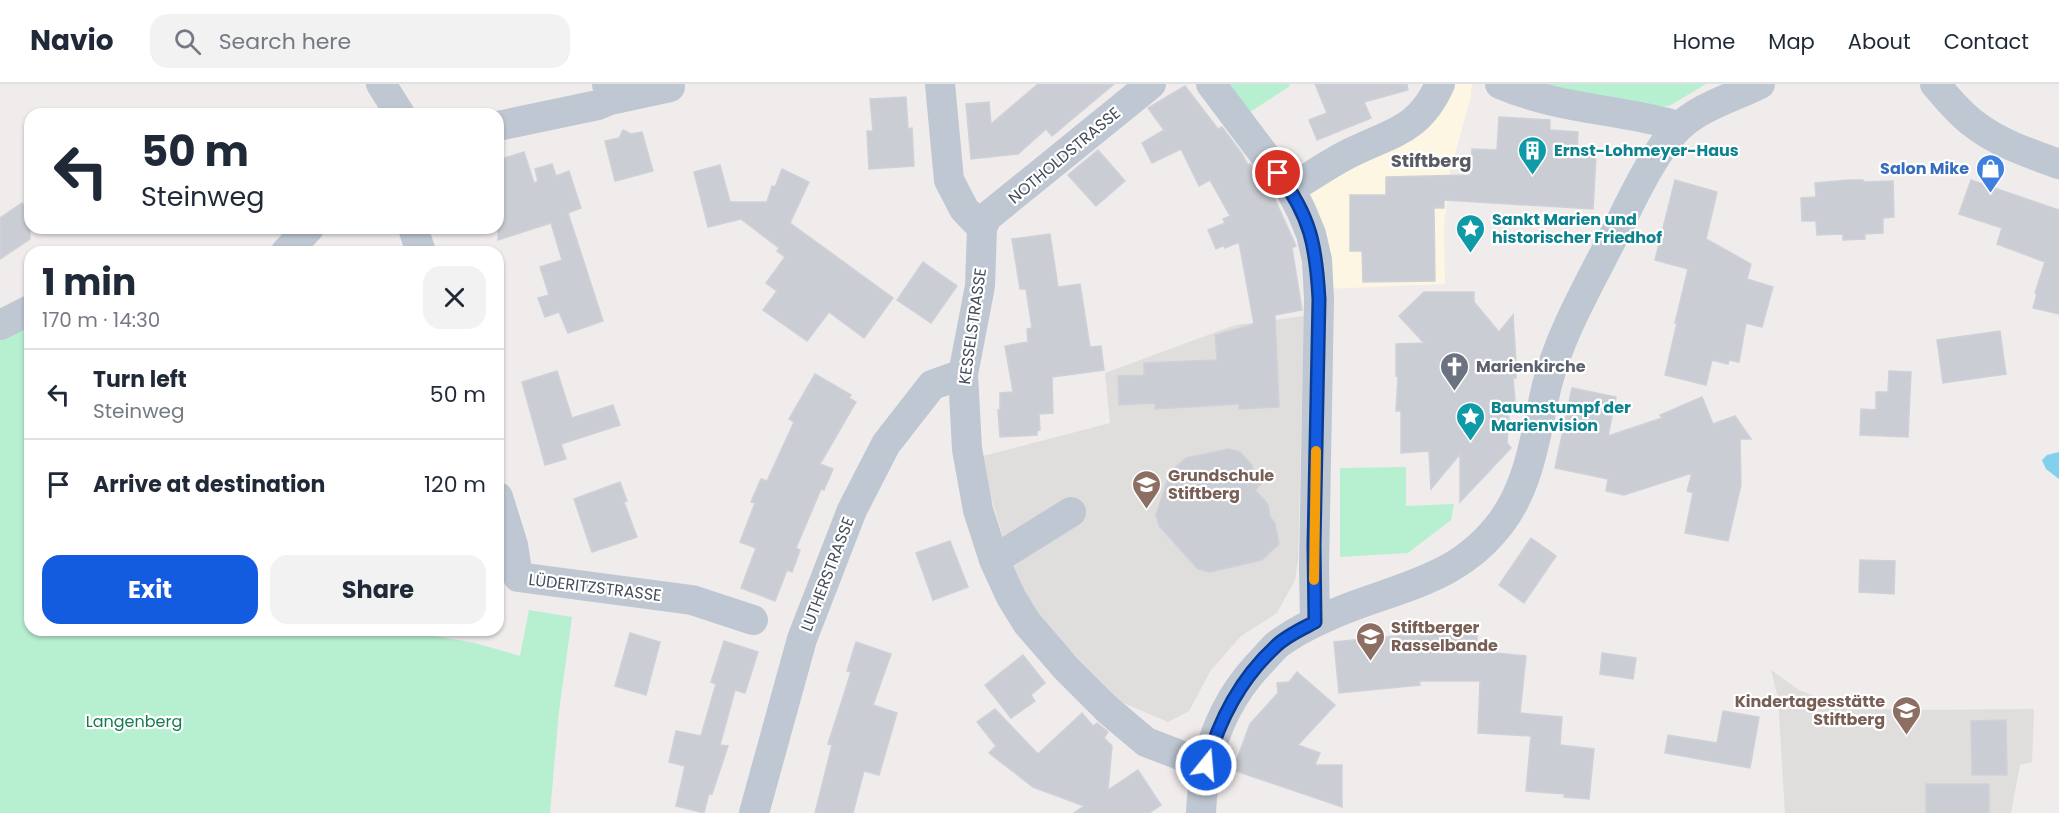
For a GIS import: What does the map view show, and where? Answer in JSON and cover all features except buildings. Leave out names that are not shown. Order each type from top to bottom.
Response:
[{"type":"street","points":[[381,84],[396,108]]},
{"type":"street","points":[[940,84],[950,180],[964,209],[982,228]]},
{"type":"street","name":"NOTHOLDSTRASSE","points":[[982,228],[987,217],[1151,84]]},
{"type":"street","points":[[1211,84],[1298,184],[1317,260],[1319,299],[1314,555],[1315,622]]},
{"type":"street","points":[[1298,184],[1348,154],[1409,126],[1425,111],[1440,84]]},
{"type":"street","points":[[1500,84],[1567,105],[1655,119],[1679,126]]},
{"type":"street","points":[[1201,813],[1206,765],[1216,732],[1231,701],[1251,673],[1277,645],[1315,622],[1431,579],[1460,563],[1483,543],[1504,519],[1519,491],[1530,458],[1548,383],[1578,304],[1636,192],[1665,143],[1679,126],[1697,114],[1760,84]]},
{"type":"street","points":[[1935,84],[1975,125],[2004,142],[2059,164]]},
{"type":"street","points":[[504,125],[598,105],[608,92],[670,87]]},
{"type":"street","name":"KESSELSTRASSE","points":[[982,228],[980,286],[963,374],[967,450],[978,510],[994,560],[1011,597],[1027,623],[1066,668],[1108,710],[1146,742],[1206,765]]},
{"type":"street","points":[[292,246],[303,234]]},
{"type":"street","points":[[0,325],[24,313]]},
{"type":"street","name":"LUTHERSTRASSE","points":[[754,813],[802,639],[852,510],[886,444],[932,385],[963,374]]},
{"type":"street","points":[[994,560],[1071,513]]},
{"type":"street","name":"LÜDERITZSTRASSE","points":[[504,516],[513,545],[518,577],[692,600],[753,620]]},
{"type":"shaded area","points":[[1449,84],[1472,84],[1470,100],[1450,172],[1444,227],[1445,284],[1326,289],[1320,226],[1309,188]]},
{"type":"shaded area","name":"Grundschule Stiftberg","points":[[1304,316],[1298,560],[1295,580],[1277,613],[1241,636],[1211,670],[1189,711],[1168,722],[1121,702],[1050,629],[1024,595],[1010,561],[979,457],[1110,423],[1105,373],[1235,325]]},
{"type":"shaded area","name":"Kindertagesstätte Stiftberg","points":[[1771,670],[1799,690],[1844,707],[1910,710],[2034,709],[2032,762],[2020,765],[2011,813],[1785,813],[1778,698]]},
{"type":"green space","points":[[1228,84],[1289,84],[1290,86],[1250,112]]},
{"type":"green space","points":[[1534,84],[1706,84],[1669,106],[1639,108]]},
{"type":"green space","name":"Langenberg","points":[[24,328],[24,636],[435,636],[475,643],[520,656],[529,610],[572,617],[559,711],[550,813],[0,813],[0,337]]},
{"type":"green space","points":[[1406,467],[1406,506],[1454,504],[1451,520],[1408,553],[1340,557],[1340,468]]},
{"type":"water","points":[[2059,452],[2059,479],[2046,469],[2042,460],[2047,455]]},
{"type":"slow traffic","points":[[1314,580],[1316,451]]},
{"type":"place","name":"Ernst-Lohmeyer-Haus","points":[[1533,176]]},
{"type":"place","name":"Salon Mike","points":[[1990,194]]},
{"type":"place","name":"Sankt Marien und historischer Friedhof","points":[[1471,254]]},
{"type":"place","name":"Marienkirche","points":[[1455,392]]},
{"type":"place","name":"Baumstumpf der Marienvision","points":[[1470,442]]},
{"type":"place","name":"Grundschule Stiftberg","points":[[1147,510]]},
{"type":"place","name":"Stiftberger Rasselbande","points":[[1370,662]]},
{"type":"place","name":"Kindertagesstätte Stiftberg","points":[[1906,736]]},
{"type":"district","name":"Stiftberg","points":[[1431,161]]},
{"type":"route","points":[[1206,765],[1216,732],[1231,701],[1251,673],[1277,645],[1315,622],[1314,545],[1319,299],[1317,260],[1311,234],[1301,210],[1278,173]]}]
